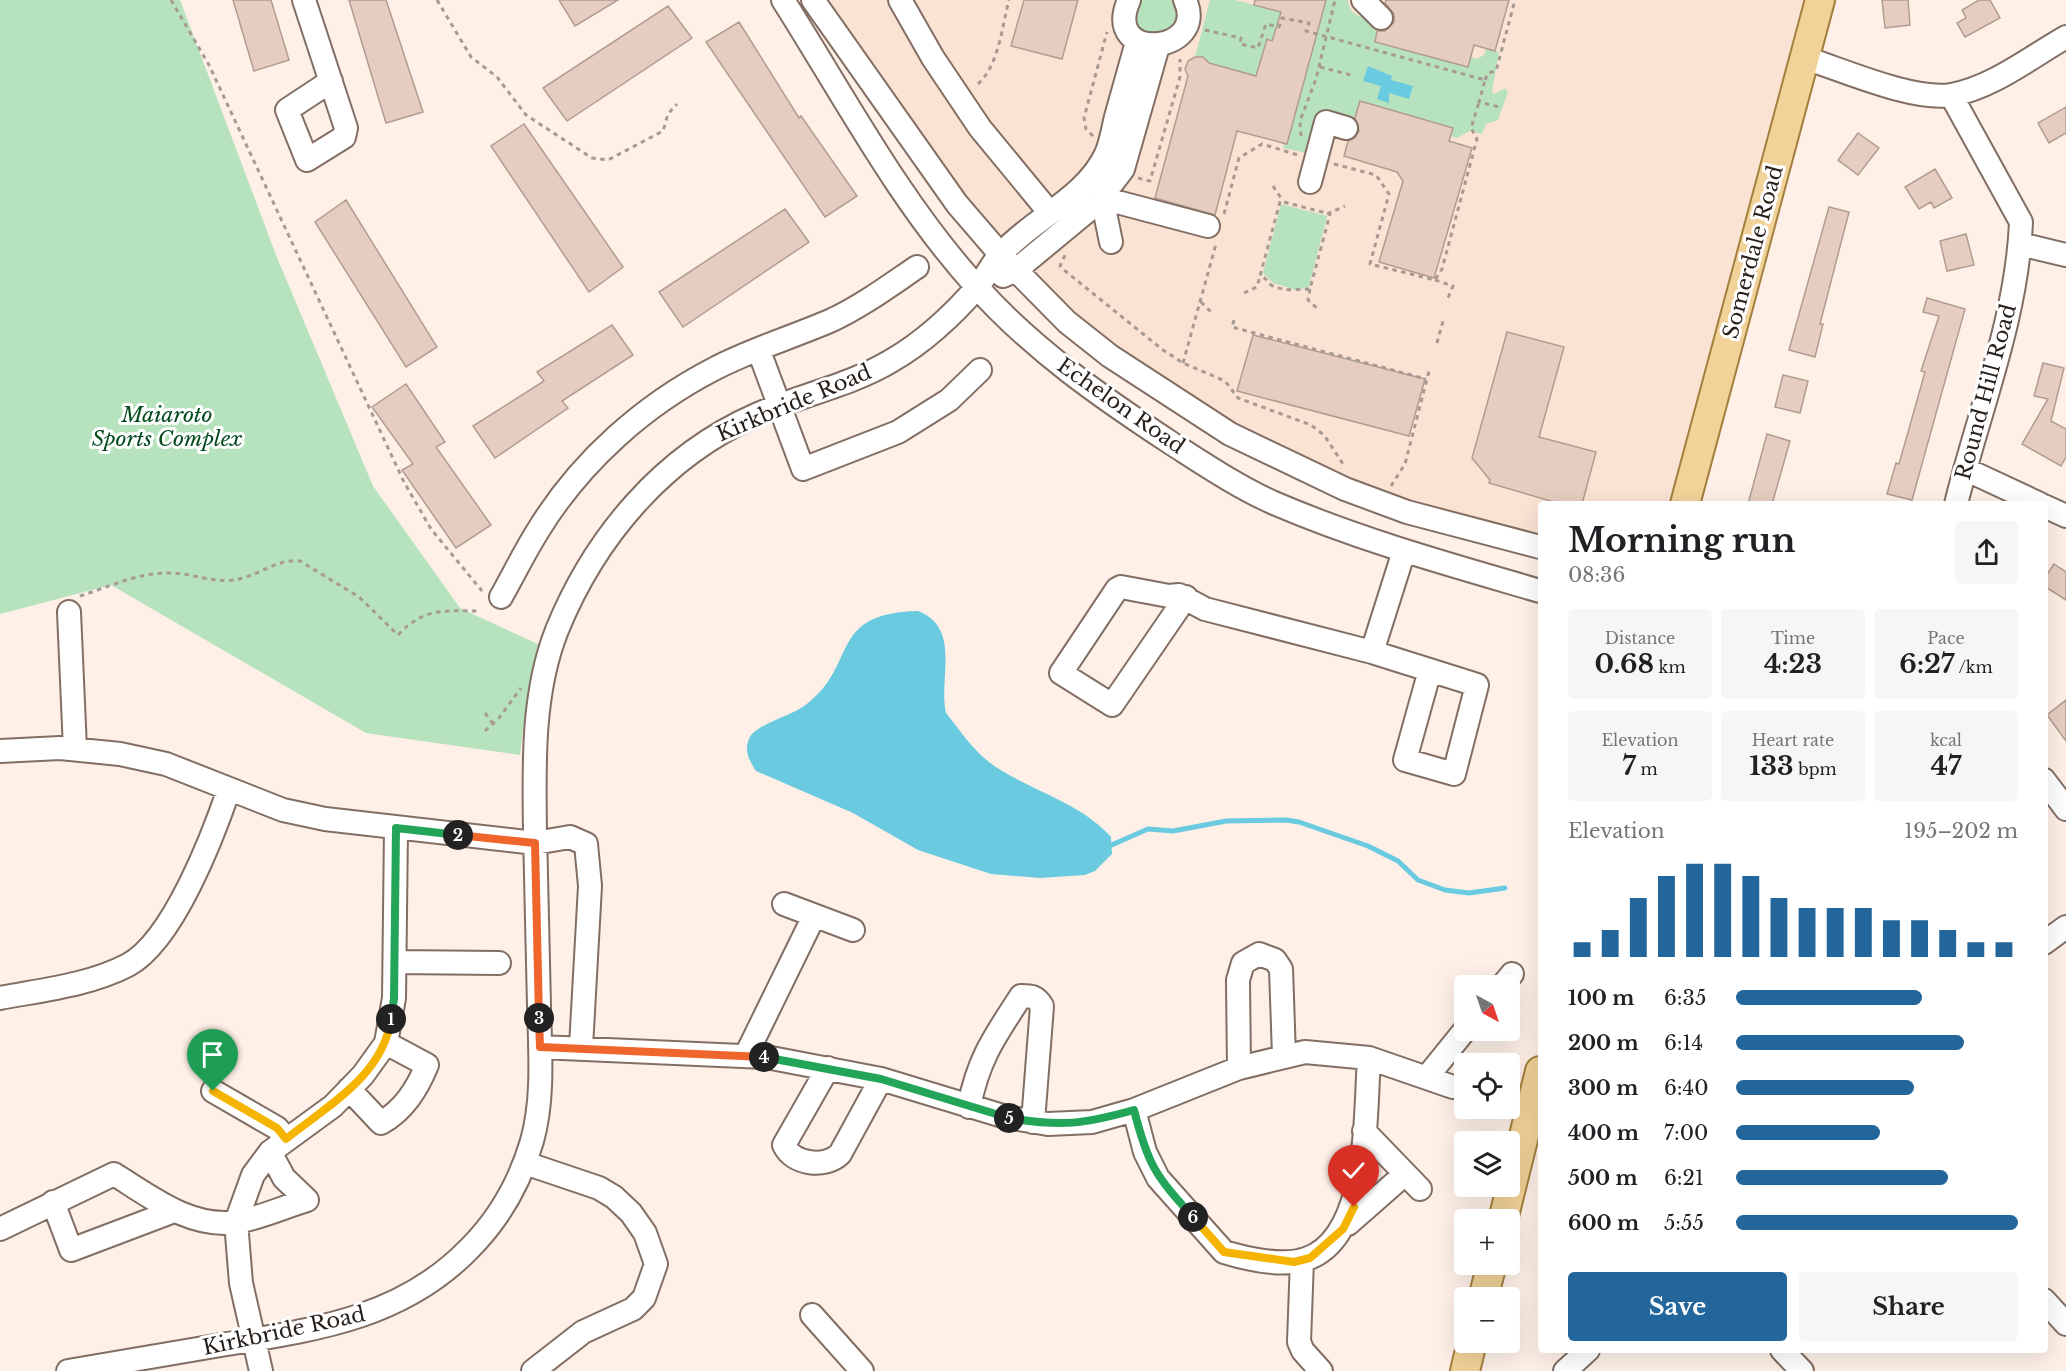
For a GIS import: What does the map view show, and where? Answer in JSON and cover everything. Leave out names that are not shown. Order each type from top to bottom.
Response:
[{"type":"main road","name":"Somerdale Road","points":[[1686,501],[1820,0]]},
{"type":"main road","points":[[1506,1209],[1538,1088]]},
{"type":"street","points":[[304,0],[331,81]]},
{"type":"street","name":"Echelon Road","points":[[783,0],[894,176],[948,254],[977,288],[1038,347],[1100,397],[1218,473],[1271,502],[1334,528],[1538,590]]},
{"type":"street","name":"Echelon Road","points":[[813,0],[957,204],[1000,254],[1067,322],[1110,356],[1230,434],[1345,489],[1407,512],[1538,546]]},
{"type":"street","points":[[826,0],[840,37]]},
{"type":"street","points":[[900,0],[933,58],[980,128],[1050,213]]},
{"type":"street","points":[[1129,0],[1125,13],[1129,35],[1147,44],[1169,43],[1185,27],[1188,16],[1185,0]]},
{"type":"street","points":[[1363,0],[1381,18]]},
{"type":"street","points":[[1805,58],[1925,95],[1951,94],[1985,84],[2066,37]]},
{"type":"street","points":[[977,288],[1000,254],[1085,183],[1106,155],[1147,44]]},
{"type":"street","points":[[977,288],[1016,270],[1102,198],[1123,169],[1147,44]]},
{"type":"street","name":"Round Hill Road","points":[[1951,94],[2021,222],[2020,243],[2005,335],[1957,501]]},
{"type":"street","points":[[1310,182],[1326,122],[1346,128]]},
{"type":"street","points":[[1102,198],[1208,226]]},
{"type":"street","points":[[1102,198],[1111,242]]},
{"type":"street","points":[[2020,243],[2066,255]]},
{"type":"street","points":[[492,594],[564,493],[633,420],[676,390],[706,373],[834,319],[865,302],[917,267]]},
{"type":"street","name":"Kirkbride Road","points":[[68,1371],[309,1330],[363,1316],[388,1307],[421,1289],[468,1250],[512,1192],[525,1163],[537,1115],[540,1047],[534,774],[541,693],[556,634],[581,580],[607,538],[624,517],[676,464],[727,429],[780,405],[861,376],[889,363],[925,338],[977,288]]},
{"type":"street","points":[[759,351],[803,469],[898,432],[949,400],[981,370]]},
{"type":"street","points":[[1965,469],[2034,501]]},
{"type":"street","points":[[2048,508],[2066,516]]},
{"type":"street","points":[[1371,652],[1404,551]]},
{"type":"street","points":[[1186,597],[1112,705],[1060,673],[1121,587],[1186,597],[1205,609],[1371,652],[1430,670],[1477,685],[1455,774],[1405,760],[1430,670]]},
{"type":"street","points":[[69,612],[75,749]]},
{"type":"street","points":[[0,751],[75,749],[120,754],[166,764],[283,810],[325,819],[535,843],[570,837],[586,844],[590,886],[581,1047]]},
{"type":"street","points":[[2048,785],[2066,809]]},
{"type":"street","points":[[0,998],[108,974],[130,964],[146,952],[163,931],[210,843],[230,789]]},
{"type":"street","points":[[261,1371],[241,1283],[236,1222],[253,1175],[278,1146],[333,1106],[363,1075],[386,1043],[394,999],[396,828]]},
{"type":"street","points":[[784,904],[853,930]]},
{"type":"street","points":[[746,1055],[814,916]]},
{"type":"street","points":[[2048,940],[2066,927]]},
{"type":"street","points":[[1239,1068],[1238,980],[1243,963],[1259,954],[1275,960],[1281,969],[1284,1056]]},
{"type":"street","points":[[394,962],[499,963]]},
{"type":"street","points":[[969,1107],[975,1076],[985,1052],[1021,996],[1031,996],[1038,999],[1042,1006],[1033,1122]]},
{"type":"street","points":[[1427,1077],[1456,1041]]},
{"type":"street","points":[[349,1089],[381,1123],[394,1116],[416,1089],[427,1065],[386,1043]]},
{"type":"street","points":[[540,1047],[746,1055],[881,1079],[969,1107],[1033,1122],[1080,1124],[1134,1110],[1239,1068],[1284,1056],[1323,1052],[1370,1058],[1453,1087]]},
{"type":"street","points":[[1343,1229],[1354,1207],[1364,1131],[1370,1058]]},
{"type":"street","points":[[828,1068],[784,1145],[786,1150],[803,1161],[814,1163],[836,1158],[840,1154],[881,1079]]},
{"type":"street","points":[[0,1229],[114,1174],[174,1211],[206,1220],[236,1222],[307,1200],[284,1178],[277,1128],[213,1091]]},
{"type":"street","points":[[1134,1110],[1145,1152],[1158,1178],[1224,1252],[1294,1262],[1310,1258],[1343,1229],[1413,1181],[1364,1131]]},
{"type":"street","points":[[525,1163],[599,1188],[614,1197],[631,1213],[645,1233],[656,1264],[644,1298],[633,1309],[583,1332],[533,1371]]},
{"type":"street","points":[[53,1202],[71,1250],[174,1211]]},
{"type":"street","points":[[1302,1260],[1299,1342],[1303,1351],[1321,1371]]},
{"type":"street","points":[[2048,1304],[2066,1324]]},
{"type":"street","points":[[812,1315],[862,1371]]},
{"type":"street","points":[[1565,1371],[1585,1353]]},
{"type":"street","points":[[1785,1353],[1802,1371]]},
{"type":"path","points":[[171,0],[209,65],[404,482],[431,529],[492,594]]},
{"type":"path","points":[[436,0],[471,57],[497,77],[526,115],[592,158],[608,160],[663,131],[668,114],[677,104]]},
{"type":"path","points":[[978,84],[987,77],[992,65],[1009,0]]},
{"type":"path","points":[[1305,156],[1300,155],[1299,121],[1310,99],[1320,67],[1335,0]]},
{"type":"path","points":[[1435,280],[1442,269],[1477,139],[1471,128],[1488,73],[1496,71],[1515,0]]},
{"type":"path","points":[[1201,29],[1241,38],[1240,44],[1258,48],[1266,24],[1279,27],[1282,18],[1286,18],[1308,23],[1306,31],[1485,80]]},
{"type":"path","points":[[1096,140],[1086,129],[1084,118],[1108,29]]},
{"type":"path","points":[[1136,177],[1150,181],[1180,77],[1179,60],[1186,52]]},
{"type":"path","points":[[1320,67],[1352,75]]},
{"type":"path","points":[[1479,102],[1499,107]]},
{"type":"path","points":[[1327,163],[1376,175],[1389,194],[1370,264],[1454,286],[1449,298]]},
{"type":"path","points":[[1244,293],[1257,286],[1260,276],[1280,201],[1273,186]]},
{"type":"path","points":[[1280,201],[1330,214],[1308,300],[1318,309]]},
{"type":"path","points":[[1327,214],[1345,206]]},
{"type":"path","points":[[1069,250],[1060,266],[1130,326],[1183,363],[1225,381],[1238,398],[1311,425],[1324,435],[1346,468]]},
{"type":"path","points":[[1260,276],[1266,277],[1271,285],[1296,291],[1310,289]]},
{"type":"path","points":[[1201,303],[1213,314]]},
{"type":"path","points":[[1234,320],[1232,327],[1427,379]]},
{"type":"path","points":[[1437,344],[1443,321]]},
{"type":"path","points":[[1389,489],[1405,464],[1429,371]]},
{"type":"path","points":[[69,612],[76,598],[140,576],[167,573],[232,580],[253,576],[291,560],[300,561],[359,597],[399,635],[412,621],[424,614],[445,611],[481,611]]},
{"type":"path","points":[[485,730],[493,724],[522,686]]},
{"type":"path","points":[[485,713],[493,724]]},
{"type":"shaded area","points":[[813,0],[1820,0],[1686,501],[1538,501],[1538,546],[1345,489],[1110,356],[1000,254]]},
{"type":"green space","name":"Maiaroto Sports Complex","points":[[0,0],[180,0],[276,255],[373,486],[460,608],[540,645],[528,689],[520,755],[366,733],[111,585],[0,614]]},
{"type":"green space","points":[[1138,0],[1174,0],[1179,26],[1157,39],[1134,26]]},
{"type":"green space","points":[[1210,0],[1235,0],[1320,21],[1326,0],[1348,0],[1355,14],[1380,22],[1375,42],[1468,67],[1471,57],[1477,59],[1484,55],[1486,49],[1499,52],[1492,91],[1494,94],[1505,88],[1508,92],[1498,120],[1486,124],[1482,134],[1470,131],[1457,138],[1451,136],[1453,128],[1360,101],[1353,123],[1307,153],[1283,148],[1284,143],[1209,63],[1203,57],[1195,57]]},
{"type":"green space","points":[[1281,204],[1327,216],[1309,287],[1296,290],[1273,283],[1263,273]]},
{"type":"water","points":[[1368,66],[1392,76],[1391,80],[1413,86],[1409,99],[1389,93],[1389,103],[1377,99],[1381,86],[1363,81]]},
{"type":"water","points":[[918,611],[932,619],[940,629],[944,642],[946,713],[971,745],[989,762],[1084,814],[1111,837],[1112,854],[1095,871],[1085,875],[1040,878],[991,874],[918,850],[853,813],[756,771],[748,753],[747,744],[751,735],[808,703],[823,688],[834,672],[848,643],[857,631],[870,621],[889,614]]},
{"type":"building","points":[[233,0],[271,0],[289,60],[254,71]]},
{"type":"building","points":[[349,0],[386,0],[423,112],[386,123]]},
{"type":"building","points":[[559,0],[618,0],[575,26]]},
{"type":"building","points":[[1024,0],[1078,0],[1062,59],[1011,46]]},
{"type":"building","points":[[1255,0],[1326,0],[1287,144],[1237,131],[1215,215],[1155,198],[1188,76],[1185,69],[1188,61],[1195,57],[1203,57],[1209,63],[1256,76],[1267,39],[1272,41],[1281,12],[1254,5]]},
{"type":"building","points":[[1386,0],[1509,0],[1495,51],[1474,45],[1468,67],[1375,42],[1377,31],[1385,31],[1394,22],[1394,14],[1385,3]]},
{"type":"building","points":[[1882,0],[1908,0],[1910,25],[1885,28]]},
{"type":"building","points":[[1979,0],[1990,0],[2000,18],[1965,37],[1957,23],[1966,18],[1962,10]]},
{"type":"building","points":[[668,6],[692,38],[567,121],[543,88]]},
{"type":"building","points":[[739,22],[799,118],[801,116],[857,196],[825,217],[706,42]]},
{"type":"building","points":[[1360,101],[1453,128],[1449,141],[1472,148],[1434,278],[1379,262],[1403,181],[1397,172],[1344,156],[1348,141],[1355,138],[1359,131],[1355,118]]},
{"type":"building","points":[[2066,107],[2066,133],[2049,143],[2038,123]]},
{"type":"building","points":[[524,124],[623,267],[589,292],[491,146]]},
{"type":"building","points":[[1858,133],[1879,148],[1858,175],[1838,160]]},
{"type":"building","points":[[1935,169],[1952,198],[1934,208],[1931,202],[1919,209],[1905,187]]},
{"type":"building","points":[[346,200],[437,347],[406,367],[315,222]]},
{"type":"building","points":[[1829,207],[1849,212],[1820,324],[1823,324],[1815,357],[1789,350]]},
{"type":"building","points":[[785,209],[809,242],[683,327],[659,292]]},
{"type":"building","points":[[1966,234],[1974,265],[1947,271],[1940,241]]},
{"type":"building","points":[[1927,298],[1965,309],[1912,500],[1887,494],[1896,463],[1899,464],[1925,372],[1921,371],[1939,316],[1923,312]]},
{"type":"building","points":[[612,325],[633,355],[562,401],[568,408],[495,458],[473,426],[544,381],[537,372]]},
{"type":"building","points":[[1507,332],[1564,347],[1539,437],[1596,452],[1583,501],[1551,501],[1489,483],[1490,480],[1472,458]]},
{"type":"building","points":[[1253,335],[1425,379],[1409,436],[1237,391]]},
{"type":"building","points":[[2043,363],[2064,368],[2051,421],[2066,429],[2066,457],[2061,466],[2022,444],[2048,399],[2034,396]]},
{"type":"building","points":[[1783,375],[1808,381],[1800,413],[1775,407]]},
{"type":"building","points":[[406,384],[445,442],[436,447],[491,525],[456,548],[402,470],[413,464],[372,407]]},
{"type":"building","points":[[1767,434],[1790,441],[1773,501],[1749,501]]},
{"type":"building","points":[[2054,564],[2066,572],[2066,600],[2048,589],[2048,573]]},
{"type":"building","points":[[2066,700],[2066,741],[2048,716]]},
{"type":"waterway","points":[[1107,847],[1148,829],[1173,831],[1226,821],[1286,820],[1299,822],[1368,846],[1398,861],[1418,880],[1445,890],[1469,893],[1505,888]]},
{"type":"route","points":[[213,1091],[277,1128],[286,1139],[333,1106],[363,1075],[386,1043],[394,999],[396,828],[535,843],[540,1047],[746,1055],[766,1058],[881,1079],[1006,1117],[1048,1124],[1069,1125],[1092,1122],[1134,1110],[1145,1152],[1158,1178],[1224,1252],[1233,1255],[1294,1262],[1310,1258],[1343,1229],[1354,1207]]}]
